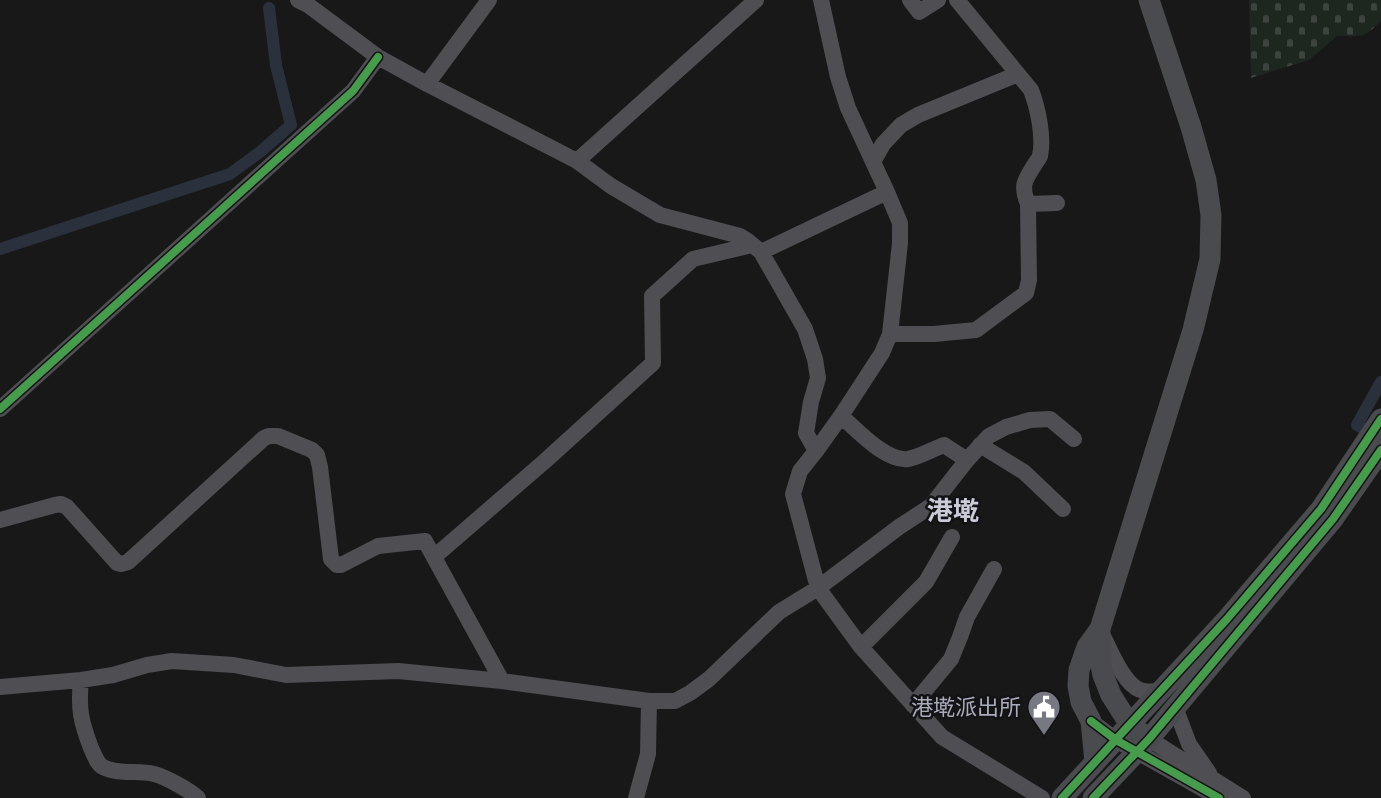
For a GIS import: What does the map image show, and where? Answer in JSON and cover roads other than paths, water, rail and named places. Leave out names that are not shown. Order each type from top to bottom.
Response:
[{"type":"main road","points":[[1142,746],[1123,733],[1103,675],[1100,661],[1100,629],[1193,330],[1210,259],[1211,215],[1206,180],[1191,127],[1149,0]]},
{"type":"main road","points":[[1062,798],[1227,619],[1321,509],[1373,443]]},
{"type":"main road","points":[[1093,798],[1142,746],[1333,519],[1373,443]]},
{"type":"main road","points":[[1095,762],[1091,721],[1081,702],[1078,686],[1079,670],[1087,647],[1100,629]]},
{"type":"street","points":[[298,0],[378,57],[577,161],[611,186],[660,215],[748,241],[756,249],[805,329],[815,358],[818,378],[806,433],[816,451]]},
{"type":"street","points":[[427,84],[489,0]]},
{"type":"street","points":[[577,161],[756,0]]},
{"type":"street","points":[[821,0],[838,77],[848,108],[900,223],[900,243],[890,334],[882,353],[841,416],[800,471],[793,494],[818,588],[861,646],[942,737],[1042,798]]},
{"type":"street","points":[[910,0],[919,12],[938,0]]},
{"type":"street","points":[[890,334],[934,334],[976,330],[1026,292],[1029,280],[1028,204],[1024,195],[1024,181],[1040,157],[1041,130],[1036,102],[1031,90],[957,0]]},
{"type":"street","points":[[0,409],[353,91],[378,57]]},
{"type":"street","points":[[873,162],[883,144],[901,125],[918,114],[1018,74]]},
{"type":"street","points":[[434,556],[545,461],[653,363],[652,296],[693,260],[756,249],[887,192]]},
{"type":"street","points":[[1028,204],[1057,203]]},
{"type":"street","points":[[841,416],[878,449],[902,459],[910,459],[944,445],[967,460]]},
{"type":"street","points":[[0,687],[81,680],[172,661],[234,665],[286,675],[398,671],[502,681],[650,701],[675,701],[709,679],[779,612],[818,588],[899,526],[931,506],[989,436],[1006,427],[1030,420],[1050,419],[1074,439]]},
{"type":"street","points":[[0,520],[62,504],[68,507],[117,562],[121,564],[128,562],[264,438],[278,436],[312,450],[317,455],[332,560],[337,565],[341,565],[378,546],[425,541],[502,681]]},
{"type":"street","points":[[980,445],[1024,472],[1063,509]]},
{"type":"street","points":[[861,646],[927,582],[952,537]]},
{"type":"street","points":[[913,705],[951,659],[967,617],[994,569]]},
{"type":"street","points":[[1100,629],[1126,678],[1137,690],[1147,692],[1163,690]]},
{"type":"street","points":[[81,680],[79,698],[82,724],[95,758],[101,766],[114,770],[154,774],[198,798]]},
{"type":"street","points":[[636,798],[648,754],[650,701]]},
{"type":"street","points":[[1175,707],[1189,744],[1213,779]]},
{"type":"street","points":[[1091,721],[1123,733]]},
{"type":"street","points":[[1142,746],[1213,779],[1244,798]]},
{"type":"street","points":[[1142,746],[1219,798]]},
{"type":"waterway","points":[[0,249],[230,174],[291,125],[276,65],[269,8]]},
{"type":"waterway","points":[[1381,382],[1357,425],[1381,438]]},
{"type":"place","name":"港墘派出所","points":[[1044,736]]},
{"type":"district","name":"港墘","points":[[953,511]]}]
